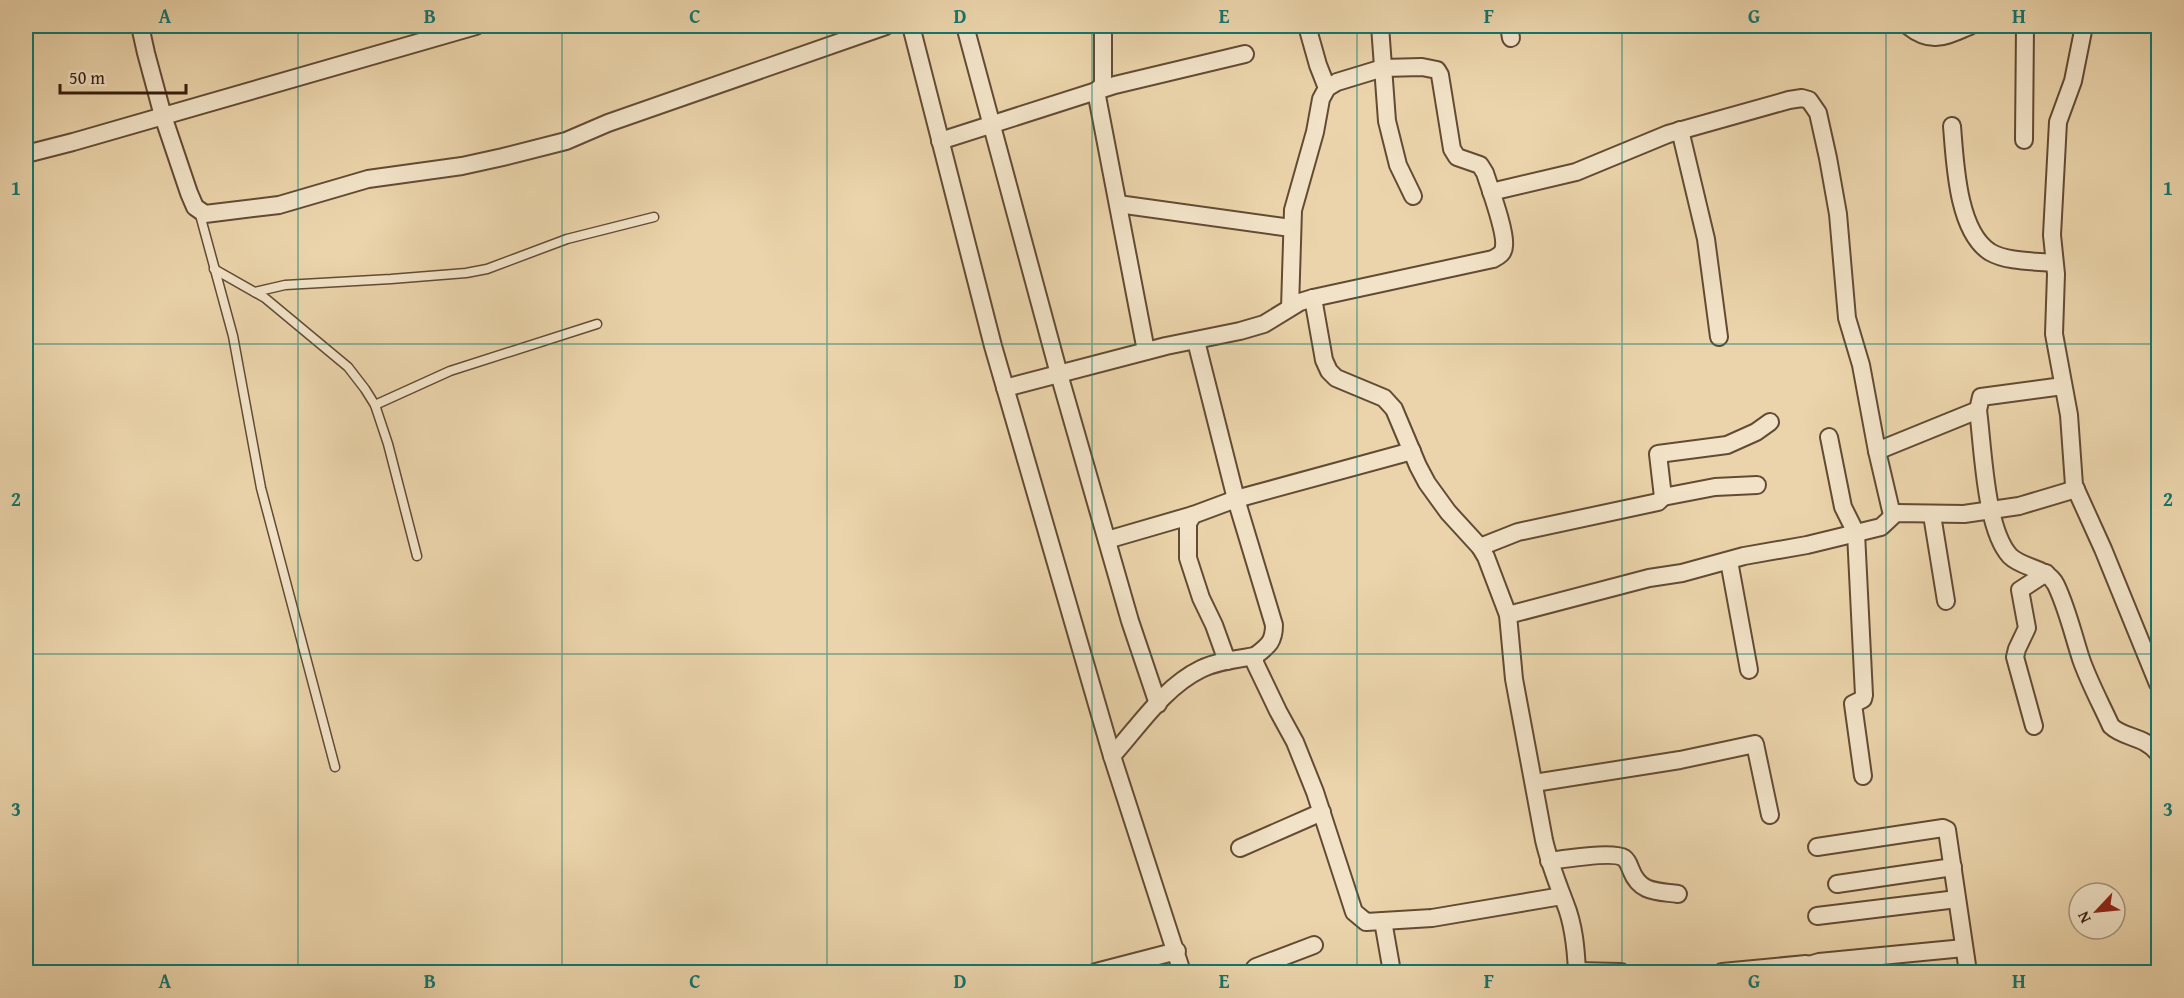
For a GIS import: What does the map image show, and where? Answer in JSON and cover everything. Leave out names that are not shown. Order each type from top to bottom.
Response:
[{"type":"street","points":[[140,26],[163,116],[189,193],[199,211],[206,214],[279,205],[368,179],[462,166],[549,146],[739,76],[886,26]]},
{"type":"street","points":[[26,154],[476,26]]},
{"type":"street","points":[[911,26],[1005,388],[1112,756],[1182,972]]},
{"type":"street","points":[[965,26],[1059,374],[1130,621],[1158,704]]},
{"type":"street","points":[[1096,91],[1103,85],[1103,26]]},
{"type":"street","points":[[1307,26],[1327,88]]},
{"type":"street","points":[[1380,26],[1387,121],[1398,165],[1413,196]]},
{"type":"street","points":[[1908,26],[1919,34],[1937,38],[1970,26]]},
{"type":"street","points":[[2024,140],[2025,26]]},
{"type":"street","points":[[2084,26],[2073,81],[2058,122],[2052,235],[2056,274],[2054,334],[2069,416],[2073,478],[2076,489],[2158,684]]},
{"type":"street","points":[[940,141],[1096,91],[1245,54]]},
{"type":"street","points":[[1005,388],[1146,351],[1264,324],[1290,308],[1313,298],[1492,259],[1501,255],[1505,247],[1503,236],[1491,192],[1480,165],[1457,157],[1452,149],[1440,75],[1437,70],[1432,67],[1383,68],[1337,82],[1327,88],[1321,99],[1315,132],[1293,210],[1290,308]]},
{"type":"street","points":[[1096,91],[1146,351]]},
{"type":"street","points":[[1491,192],[1576,172],[1680,130],[1789,100],[1802,98],[1809,100],[1814,106],[1828,158],[1838,214],[1847,318],[1861,365],[1892,515]]},
{"type":"street","points":[[1952,126],[1962,208],[1982,245],[2002,257],[2054,263]]},
{"type":"street","points":[[1680,130],[1706,239],[1719,337]]},
{"type":"street","points":[[1118,204],[1291,228]]},
{"type":"street","points":[[1313,298],[1324,360],[1329,371],[1336,378],[1384,398],[1394,409],[1427,483],[1486,557],[1508,615],[1514,679],[1548,861],[1571,920],[1577,972],[1621,972]]},
{"type":"street","points":[[1112,756],[1158,704],[1184,679],[1203,668],[1255,656],[1271,644],[1274,635],[1274,625],[1236,499],[1196,341]]},
{"type":"street","points":[[2063,386],[1981,397],[1978,410],[1990,510],[1997,531],[2011,557],[2046,573],[2056,585],[2082,661],[2111,726],[2118,731],[2142,739],[2158,753]]},
{"type":"street","points":[[1877,451],[1978,410]]},
{"type":"street","points":[[1663,496],[1658,454],[1727,445],[1770,422]]},
{"type":"street","points":[[1830,437],[1843,507],[1856,533],[1864,695],[1863,699],[1853,704],[1863,776]]},
{"type":"street","points":[[1107,540],[1193,515],[1236,499],[1412,451]]},
{"type":"street","points":[[1480,547],[1518,532],[1648,505],[1658,502],[1663,496],[1715,487],[1757,485]]},
{"type":"street","points":[[1508,615],[1635,581],[1682,573],[1856,533],[1885,525],[1892,515],[1903,512],[1932,515],[1964,514],[2029,503],[2076,489]]},
{"type":"street","points":[[1193,515],[1188,523],[1188,558],[1201,598],[1214,624],[1227,661]]},
{"type":"street","points":[[1932,515],[1946,602]]},
{"type":"street","points":[[1729,561],[1749,670]]},
{"type":"street","points":[[2034,726],[2015,653],[2026,628],[2020,590],[2046,573]]},
{"type":"street","points":[[1255,656],[1258,670],[1295,742],[1322,812],[1354,912],[1366,922],[1432,918],[1562,896]]},
{"type":"street","points":[[1534,783],[1680,760],[1755,744],[1770,815]]},
{"type":"street","points":[[1240,848],[1322,812]]},
{"type":"street","points":[[1818,847],[1943,828],[1948,832],[1968,972]]},
{"type":"street","points":[[1548,861],[1620,856],[1628,861],[1639,885],[1650,890],[1677,894]]},
{"type":"street","points":[[1837,884],[1953,867]]},
{"type":"street","points":[[1816,916],[1957,899]]},
{"type":"street","points":[[1383,921],[1392,972]]},
{"type":"street","points":[[1254,972],[1256,967],[1314,945]]},
{"type":"street","points":[[1722,972],[1811,969],[1820,962],[1964,948]]},
{"type":"street","points":[[1096,972],[1177,951]]},
{"type":"lane","points":[[199,211],[232,336],[261,488],[335,767]]},
{"type":"lane","points":[[255,292],[285,285],[466,273],[487,269],[567,239],[654,217]]},
{"type":"lane","points":[[214,269],[265,298],[348,367],[375,405],[388,444],[417,556]]},
{"type":"lane","points":[[375,405],[450,371],[597,324]]}]
